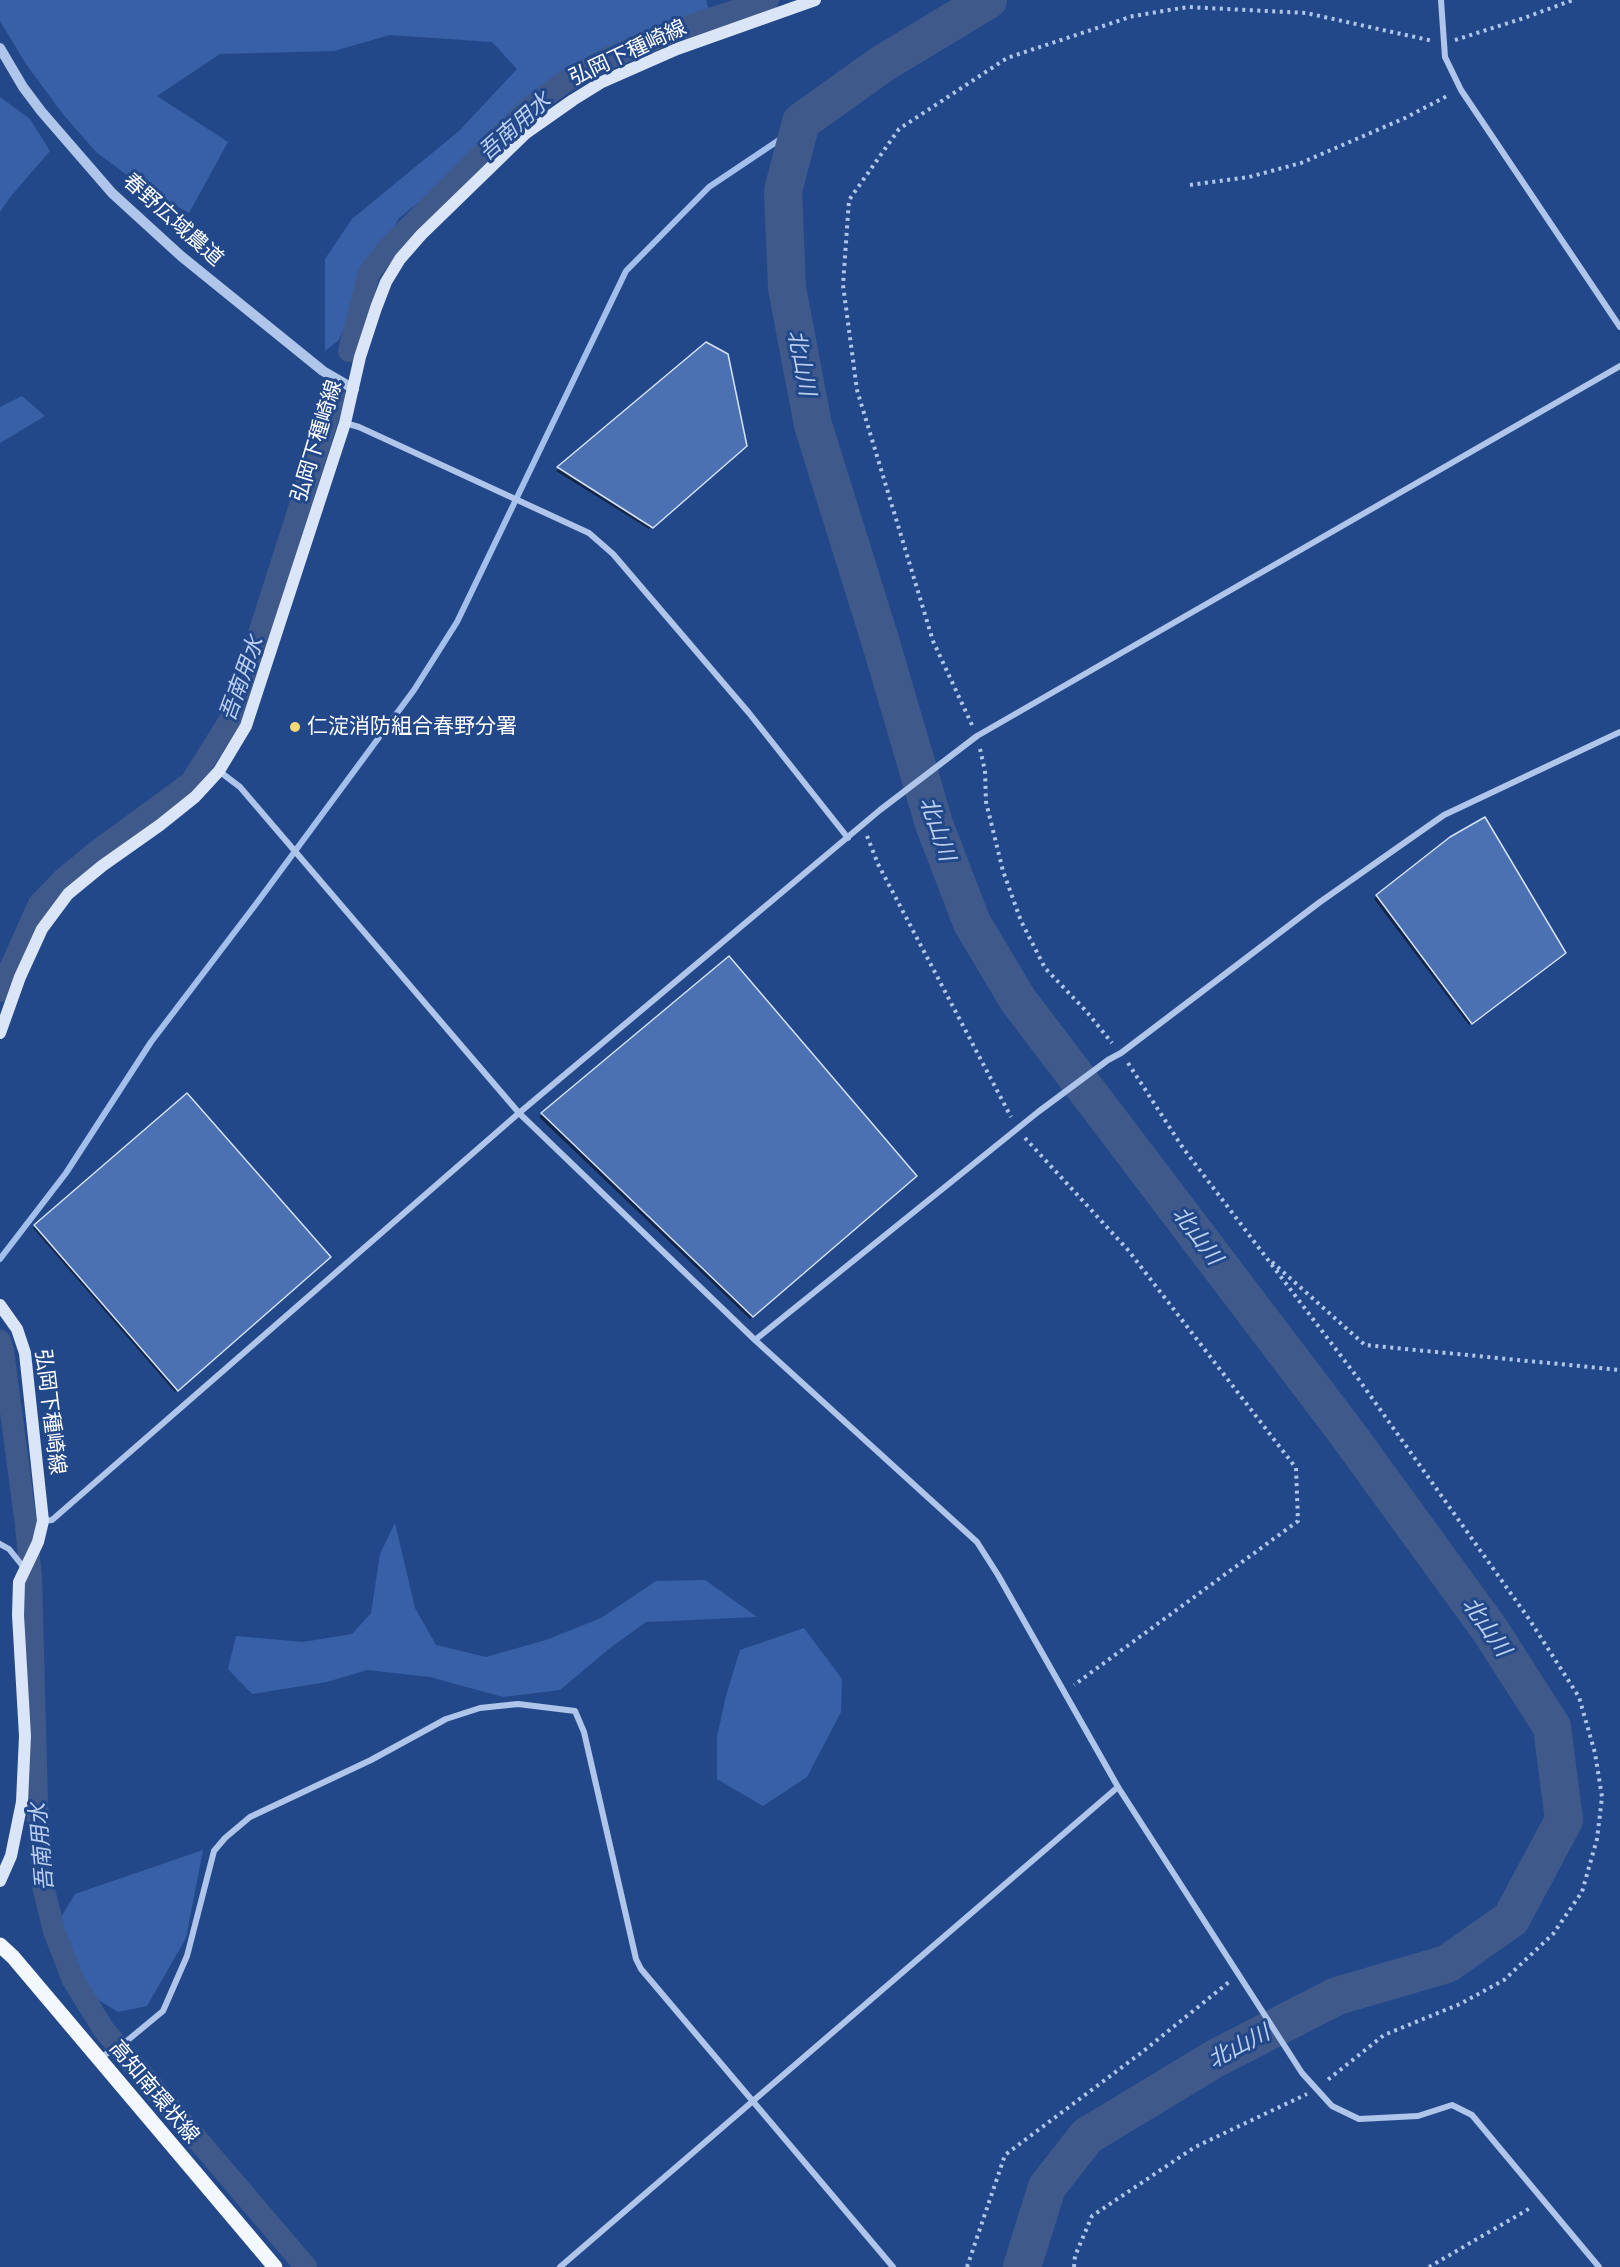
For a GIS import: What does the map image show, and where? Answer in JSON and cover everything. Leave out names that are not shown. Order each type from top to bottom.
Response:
[{"type":"main road","name":"弘岡下種崎線","points":[[0,1033],[20,977],[42,929],[68,894],[195,797],[219,771],[246,726],[345,423],[360,357],[376,308],[386,282],[400,259],[526,133],[573,100],[602,82],[638,65],[815,0]]},
{"type":"main road","name":"弘岡下種崎線","points":[[0,1305],[17,1329],[25,1353],[43,1521],[38,1542],[19,1582],[25,1736],[22,1802],[11,1856],[0,1881]]},
{"type":"main road","name":"高知南環状線","points":[[0,1945],[105,2055],[275,2267]]},
{"type":"street","points":[[1441,0],[1444,57],[1461,90],[1620,327]]},
{"type":"street","name":"春野広域農道","points":[[0,48],[23,87],[57,132],[112,193],[151,230],[314,363],[354,388]]},
{"type":"street","points":[[43,1521],[52,1520],[519,1113],[880,810],[977,736],[1620,366]]},
{"type":"street","points":[[345,423],[359,427],[589,534],[613,554],[734,695],[848,838]]},
{"type":"street","points":[[755,1340],[1038,1112],[1108,1060],[1121,1053],[1320,902],[1444,815],[1620,732]]},
{"type":"street","points":[[219,771],[240,787],[519,1113],[755,1340],[977,1542],[1118,1787],[1302,2073],[1332,2106],[1359,2119],[1418,2116],[1452,2105],[1472,2115],[1599,2267]]},
{"type":"street","points":[[0,1544],[9,1549],[26,1568]]},
{"type":"street","points":[[105,2055],[128,2040],[163,2011],[188,1956],[214,1851],[225,1838],[250,1817],[371,1760],[446,1719],[480,1708],[518,1704],[575,1711],[584,1732],[636,1959],[641,1969],[893,2267]]},
{"type":"street","points":[[560,2267],[1118,1787]]},
{"type":"path","points":[[1074,2267],[1075,2256],[1092,2216],[1195,2147],[1317,2089],[1384,2035],[1460,2004],[1503,1980],[1553,1934],[1582,1892],[1597,1839],[1602,1797],[1595,1753],[1579,1697],[1528,1619],[1357,1377],[1183,1148],[1121,1053],[1086,1011],[1045,968],[1021,921],[1003,871],[986,802],[985,771],[977,736],[933,641],[857,390],[843,285],[849,200],[899,129],[1007,58],[1133,16],[1188,8],[1306,13],[1443,43],[1573,0]]},
{"type":"path","points":[[1190,185],[1249,177],[1301,163],[1405,118],[1461,90]]},
{"type":"path","points":[[862,825],[878,864],[1017,1129],[1128,1250],[1296,1468],[1298,1521],[1064,1692]]},
{"type":"path","points":[[1264,1255],[1365,1345],[1620,1370]]},
{"type":"path","points":[[967,2267],[1005,2155],[1141,2053],[1239,1974]]},
{"type":"path","points":[[1429,2267],[1543,2201]]},
{"type":"shaded area","points":[[0,0],[706,0],[710,13],[644,44],[571,72],[497,129],[447,180],[399,218],[363,284],[339,340],[325,351],[325,259],[352,219],[459,131],[517,69],[492,42],[390,35],[334,51],[220,54],[157,96],[228,142],[189,213],[146,189],[96,152],[62,113],[26,64],[0,21]]},
{"type":"shaded area","points":[[0,97],[30,119],[50,151],[0,212]]},
{"type":"shaded area","points":[[22,396],[45,416],[0,443],[0,407]]},
{"type":"shaded area","points":[[395,1523],[415,1608],[436,1645],[486,1657],[546,1640],[601,1618],[656,1581],[705,1580],[757,1617],[646,1622],[610,1648],[560,1690],[503,1697],[430,1677],[367,1670],[327,1682],[252,1694],[228,1669],[236,1636],[303,1642],[352,1634],[371,1613],[380,1554]]},
{"type":"shaded area","points":[[804,1628],[842,1679],[841,1712],[807,1777],[763,1806],[717,1779],[717,1737],[726,1696],[740,1650]]},
{"type":"shaded area","points":[[203,1850],[186,1938],[147,2006],[118,2012],[76,1986],[55,1927],[75,1894]]},
{"type":"building","points":[[706,342],[728,354],[747,446],[653,528],[557,467]]},
{"type":"building","points":[[1485,817],[1566,953],[1472,1024],[1376,895],[1450,837]]},
{"type":"building","points":[[729,956],[917,1176],[753,1317],[541,1113]]},
{"type":"building","points":[[187,1093],[331,1257],[178,1391],[34,1225]]},
{"type":"waterway","name":"吾南用水","points":[[349,351],[369,273],[390,246],[530,107],[566,81],[606,59],[677,30],[768,0]]},
{"type":"waterway","name":"北山川","points":[[988,0],[882,64],[801,122],[783,191],[787,288],[813,425],[934,824],[972,923],[1018,1000],[1346,1432],[1490,1630],[1552,1727],[1564,1820],[1511,1919],[1447,1964],[1337,1996],[1216,2058],[1087,2136],[1047,2187],[1022,2267]]},
{"type":"waterway","points":[[0,1259],[66,1173],[151,1042],[414,690],[457,622],[626,271],[709,187],[791,132],[801,122]]},
{"type":"waterway","name":"吾南用水","points":[[0,991],[39,904],[62,880],[97,851],[191,782],[233,715],[335,396]]},
{"type":"waterway","name":"吾南用水","points":[[0,1341],[26,1525],[31,1578],[37,1804],[43,1886],[54,1931],[73,1980],[104,2030],[306,2267]]},
{"type":"place","name":"仁淀消防組合春野分署","points":[[295,727]]}]
